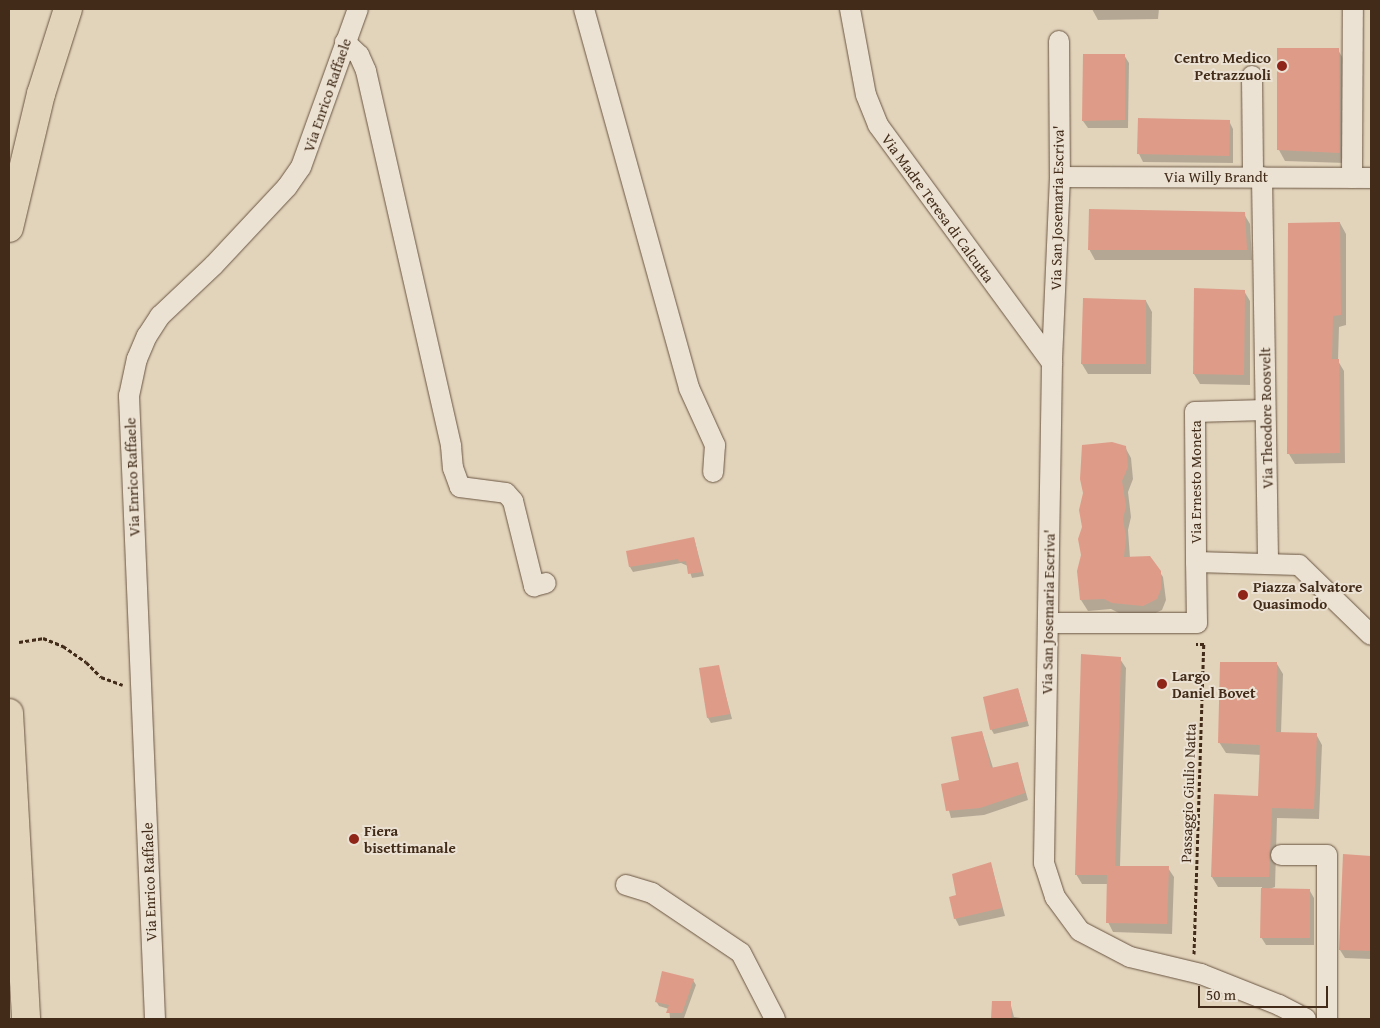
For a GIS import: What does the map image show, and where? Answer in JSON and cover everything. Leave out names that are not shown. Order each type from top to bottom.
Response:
[{"type":"highway","points":[[9,228],[41,94],[68,9]]},
{"type":"highway","points":[[9,713],[26,1019]]},
{"type":"street","points":[[584,9],[689,388],[715,445],[713,472]]},
{"type":"street","name":"Via Madre Teresa di Calcutta","points":[[850,9],[866,95],[878,125],[1052,364]]},
{"type":"street","points":[[1353,9],[1362,178]]},
{"type":"street","name":"Via Enrico Raffaele","points":[[155,1019],[129,396],[137,359],[147,336],[160,316],[214,265],[287,187],[301,167],[355,11]]},
{"type":"street","name":"Via San Josemaria Escriva'","points":[[1059,41],[1060,177],[1052,364],[1044,863],[1055,897],[1080,931],[1130,957],[1201,974],[1280,1005],[1306,1019]]},
{"type":"street","points":[[345,42],[359,55],[366,71],[451,446],[452,468],[460,487],[506,493],[513,501],[534,586],[546,583]]},
{"type":"street","name":"Via Theodore Roosvelt","points":[[1252,76],[1258,177],[1268,563]]},
{"type":"street","name":"Via Willy Brandt","points":[[1060,177],[1362,178]]},
{"type":"street","name":"Via Ernesto Moneta","points":[[1048,623],[1197,623],[1195,412],[1265,410]]},
{"type":"street","name":"Via Ernesto Moneta","points":[[1196,562],[1268,563]]},
{"type":"street","points":[[1268,563],[1299,565],[1345,612],[1371,635]]},
{"type":"street","points":[[1281,854],[1327,855],[1327,1019]]},
{"type":"street","points":[[626,884],[652,893],[741,953],[776,1019]]},
{"type":"path","points":[[19,642],[43,638],[63,646],[101,677],[141,690]]},
{"type":"path","name":"Passaggio Giulio Natta","points":[[1194,949],[1204,644],[1196,644]]},
{"type":"building","points":[[1277,48],[1339,48],[1340,153],[1277,150]]},
{"type":"building","points":[[1083,54],[1125,54],[1125,120],[1082,121]]},
{"type":"building","points":[[1138,118],[1230,120],[1229,156],[1137,154]]},
{"type":"building","points":[[1089,209],[1245,212],[1247,250],[1088,250]]},
{"type":"building","points":[[1340,222],[1341,315],[1333,316],[1332,359],[1339,359],[1340,453],[1287,454],[1288,223]]},
{"type":"building","points":[[1194,288],[1245,290],[1244,375],[1193,374]]},
{"type":"building","points":[[1083,298],[1146,300],[1146,364],[1081,364]]},
{"type":"building","points":[[1112,442],[1126,446],[1128,467],[1122,481],[1126,506],[1123,519],[1126,537],[1124,557],[1150,556],[1161,571],[1161,589],[1157,599],[1143,606],[1112,603],[1104,599],[1080,600],[1077,571],[1081,555],[1078,539],[1082,527],[1079,510],[1083,493],[1080,479],[1082,445]]},
{"type":"building","points":[[694,537],[702,572],[688,574],[686,561],[679,562],[678,559],[629,567],[626,551]]},
{"type":"building","points":[[1081,654],[1121,657],[1115,866],[1169,866],[1167,924],[1106,923],[1107,875],[1075,875]]},
{"type":"building","points":[[1220,662],[1277,662],[1276,732],[1317,733],[1314,809],[1272,808],[1269,877],[1211,877],[1214,794],[1258,796],[1260,745],[1218,743]]},
{"type":"building","points":[[719,665],[730,714],[707,718],[699,668]]},
{"type":"building","points":[[1018,688],[1027,721],[990,730],[983,697]]},
{"type":"building","points":[[982,731],[991,768],[1018,762],[1025,793],[980,808],[946,811],[941,784],[959,780],[951,737]]},
{"type":"building","points":[[1343,854],[1371,856],[1371,951],[1339,950]]},
{"type":"building","points":[[991,862],[1002,908],[954,919],[949,897],[956,895],[952,874]]},
{"type":"building","points":[[1261,888],[1310,889],[1310,938],[1260,938]]},
{"type":"building","points":[[662,971],[694,979],[682,1013],[666,1013],[669,1005],[655,1002]]},
{"type":"building","points":[[992,1001],[1011,1001],[1011,1019],[991,1019]]},
{"type":"place","name":"Centro Medico Petrazzuoli","points":[[1282,66]]},
{"type":"place","name":"Piazza Salvatore Quasimodo","points":[[1243,595]]},
{"type":"place","name":"Largo Daniel Bovet","points":[[1162,684]]},
{"type":"place","name":"Fiera bisettimanale","points":[[354,839]]}]
